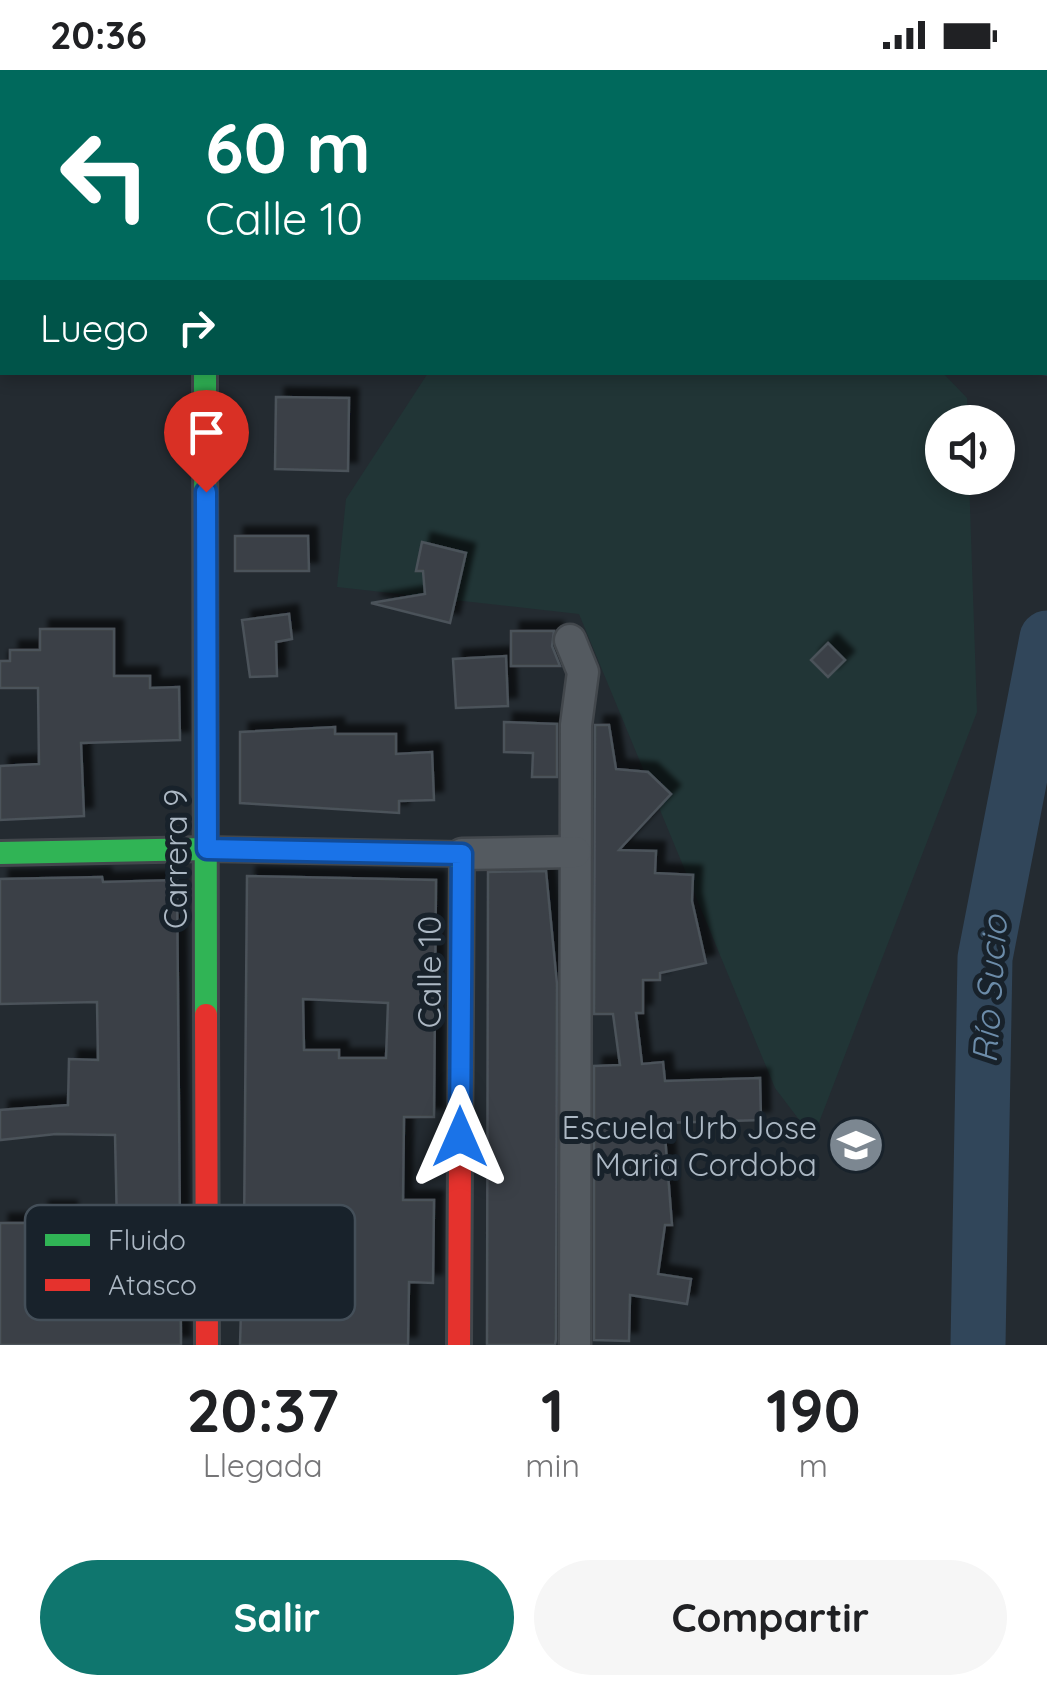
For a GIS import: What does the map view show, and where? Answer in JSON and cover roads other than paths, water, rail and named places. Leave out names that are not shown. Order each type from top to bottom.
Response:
[{"type":"street","name":"Carrera 9","points":[[205,375],[207,1205]]},
{"type":"street","points":[[570,640],[583,672],[576,726],[575,1345]]},
{"type":"street","points":[[0,853],[207,849],[575,852]]},
{"type":"street","name":"Calle 10","points":[[459,1345],[462,854]]},
{"type":"waterway","name":"Río Sucio","points":[[978,1345],[985,958],[1047,638]]},
{"type":"place","name":"Escuela Urb Jose Maria Cordoba","points":[[856,1145]]}]
